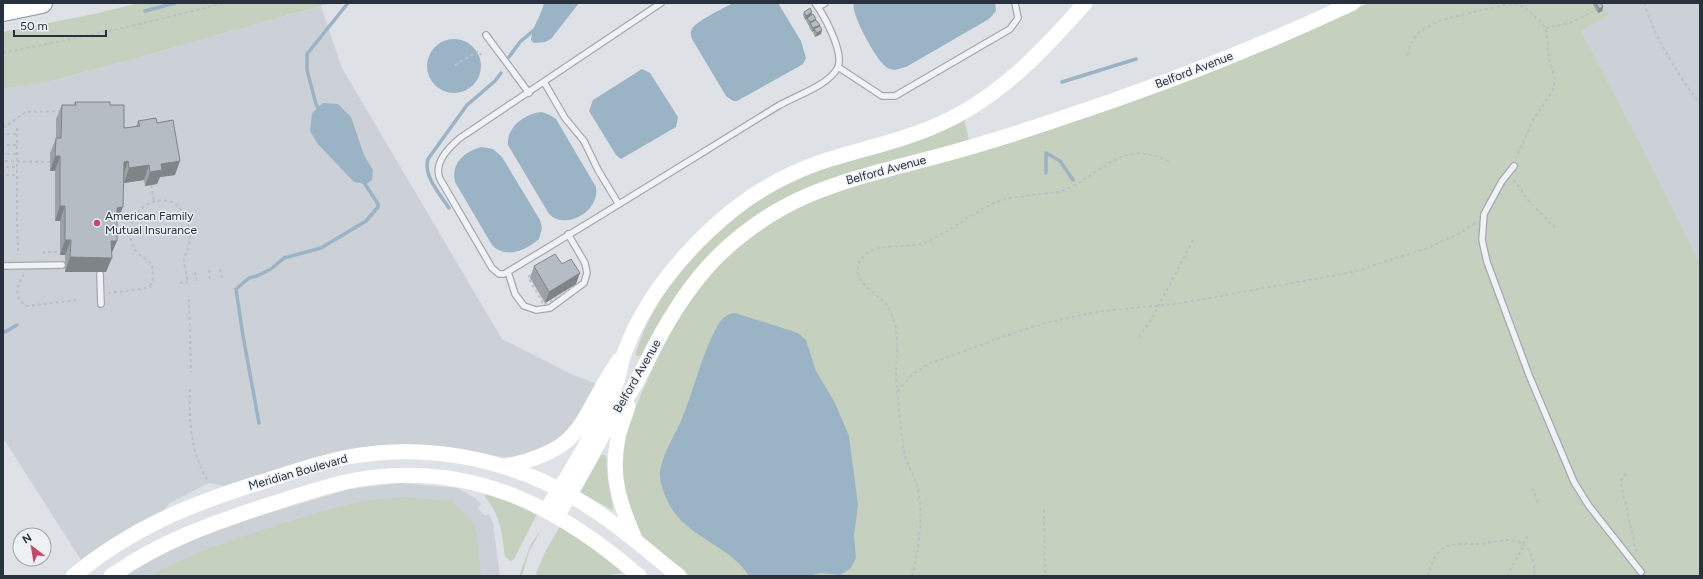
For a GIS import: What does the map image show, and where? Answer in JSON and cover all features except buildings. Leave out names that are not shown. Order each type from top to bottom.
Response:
[{"type":"highway","points":[[3,11],[42,3]]},
{"type":"main road","name":"Belford Avenue","points":[[565,493],[616,384],[624,353],[650,303],[668,276],[696,243],[735,208],[766,188],[804,168],[899,140],[934,127],[994,93],[1022,70],[1055,38],[1085,3]]},
{"type":"main road","name":"Belford Avenue","points":[[552,513],[620,406],[631,392],[668,322],[703,273],[742,235],[783,207],[808,194],[835,184],[971,147],[1122,97],[1230,56],[1353,3]]},
{"type":"main road","points":[[504,466],[542,456],[561,446],[574,436],[584,421],[607,378],[624,353]]},
{"type":"main road","points":[[631,392],[618,438],[614,467],[619,500],[636,542]]},
{"type":"main road","name":"Meridian Boulevard","points":[[73,576],[128,537],[181,510],[213,498],[332,461],[372,454],[418,452],[462,456],[504,466],[529,475],[565,493],[602,515],[679,576]]},
{"type":"main road","name":"Meridian Boulevard","points":[[111,576],[157,548],[205,525],[309,492],[360,480],[408,476],[458,480],[505,492],[552,513],[593,538],[639,576]]},
{"type":"lane","points":[[661,3],[457,141],[442,159],[438,171],[440,179],[494,270],[501,274],[508,272],[618,203],[780,105],[826,80],[838,67],[839,59],[837,48],[816,5],[825,3]]},
{"type":"lane","points":[[838,67],[882,96],[895,96],[1014,26],[1018,18],[1015,3]]},
{"type":"lane","points":[[486,35],[529,93]]},
{"type":"lane","points":[[544,82],[565,118],[584,140],[598,170],[618,203]]},
{"type":"lane","points":[[1514,166],[1502,181],[1484,214],[1482,240],[1486,262],[1526,369],[1567,467],[1585,500],[1641,572]]},
{"type":"lane","points":[[508,272],[515,294],[524,306],[542,310],[557,303],[582,286],[586,277],[585,263],[568,234]]},
{"type":"lane","points":[[3,266],[62,266]]},
{"type":"lane","points":[[100,274],[101,304]]},
{"type":"path","points":[[3,53],[130,26],[225,3]]},
{"type":"path","points":[[1644,3],[1665,51],[1700,104]]},
{"type":"path","points":[[1408,55],[1411,42],[1435,22],[1448,17],[1501,5],[1514,4],[1522,6],[1546,28],[1549,59],[1555,76],[1554,87],[1529,127],[1514,166],[1513,175],[1518,187],[1556,230]]},
{"type":"path","points":[[1546,28],[1570,23],[1592,12]]},
{"type":"path","points":[[455,65],[479,51],[481,55]]},
{"type":"path","points":[[3,128],[26,112],[66,112]]},
{"type":"path","points":[[17,128],[18,255]]},
{"type":"path","points":[[7,134],[17,134]]},
{"type":"path","points":[[7,145],[17,145]]},
{"type":"path","points":[[6,154],[17,154]]},
{"type":"path","points":[[912,576],[918,548],[920,500],[916,483],[904,452],[897,391],[896,365],[898,344],[893,316],[884,302],[864,284],[858,272],[859,264],[867,254],[882,247],[908,246],[925,242],[1000,201],[1062,191],[1073,186],[1100,168],[1121,158],[1142,154],[1154,156],[1170,162]]},
{"type":"path","points":[[6,161],[50,162]]},
{"type":"path","points":[[6,167],[17,167]]},
{"type":"path","points":[[6,175],[17,175]]},
{"type":"path","points":[[151,185],[154,201]]},
{"type":"path","points":[[107,294],[150,287],[153,279],[152,266],[139,256],[135,250],[131,232],[136,214],[142,207],[154,201],[163,200],[172,202],[181,209],[186,217],[190,236],[184,258],[188,283],[180,283]]},
{"type":"path","points":[[897,391],[909,377],[928,364],[1011,334],[1088,313],[1115,309],[1158,306],[1361,270],[1393,260],[1455,236],[1468,228],[1484,214]]},
{"type":"path","points":[[1139,337],[1158,306],[1193,240]]},
{"type":"path","points":[[44,254],[44,252],[60,252]]},
{"type":"path","points":[[552,263],[558,272],[567,267],[578,285],[544,305],[528,277],[552,263]]},
{"type":"path","points":[[220,269],[222,279]]},
{"type":"path","points":[[209,270],[210,280]]},
{"type":"path","points":[[195,272],[197,282]]},
{"type":"path","points":[[24,274],[17,285],[17,293],[20,300],[27,306],[78,300]]},
{"type":"path","points":[[189,299],[191,372]]},
{"type":"path","points":[[190,389],[189,417],[192,442],[199,463],[208,479]]},
{"type":"path","points":[[1626,474],[1622,478],[1621,483],[1641,572]]},
{"type":"path","points":[[1533,488],[1538,504]]},
{"type":"path","points":[[1044,510],[1045,576]]},
{"type":"path","points":[[1507,576],[1528,536]]},
{"type":"path","points":[[1428,576],[1437,554],[1449,546],[1506,540],[1523,544],[1532,558],[1534,576]]},
{"type":"shaded area","points":[[1602,3],[1700,3],[1700,263],[1642,147],[1581,31],[1608,15]]},
{"type":"shaded area","points":[[321,6],[342,68],[502,339],[571,374],[599,385],[584,412],[558,442],[516,457],[501,457],[448,447],[409,444],[376,446],[315,457],[224,486],[209,483],[170,503],[164,510],[108,541],[81,560],[3,438],[3,89],[50,81],[119,63]]},
{"type":"shaded area","points":[[400,483],[457,488],[475,498],[481,504],[478,508],[485,516],[489,514],[493,523],[500,576],[125,576],[158,555],[187,541],[248,519],[350,489]]},
{"type":"green space","points":[[138,3],[331,3],[119,63],[50,81],[3,89],[3,32],[94,14]]},
{"type":"green space","points":[[1369,3],[1602,3],[1609,15],[1581,31],[1642,147],[1700,263],[1700,576],[690,576],[659,554],[639,533],[628,506],[620,470],[623,446],[633,413],[662,350],[686,306],[718,266],[762,229],[786,214],[812,201],[1320,25]]},
{"type":"green space","points":[[964,119],[969,140],[751,220],[641,357],[635,355],[647,325],[662,296],[681,270],[703,245],[727,223],[753,204],[781,187],[810,174],[832,166],[889,151],[933,134]]},
{"type":"green space","points":[[602,454],[606,456],[608,481],[613,508],[612,510],[580,492]]},
{"type":"green space","points":[[486,494],[502,498],[537,514],[514,559],[511,561],[505,557],[498,518],[485,497]]},
{"type":"green space","points":[[406,497],[452,501],[470,518],[476,532],[481,576],[151,576],[167,567],[214,546],[296,519],[358,503]]},
{"type":"green space","points":[[562,526],[600,553],[623,573],[600,576],[535,576],[545,552],[559,528]]},
{"type":"green space","points":[[542,528],[529,552],[522,576],[519,576],[531,544]]},
{"type":"water","points":[[544,3],[579,3],[551,39],[545,42],[534,43],[531,40],[532,35]]},
{"type":"water","points":[[733,3],[778,3],[801,41],[806,58],[803,64],[737,101],[733,101],[726,96],[692,39],[691,34],[692,29],[699,22]]},
{"type":"water","points":[[854,3],[995,3],[996,11],[989,19],[906,67],[894,70],[884,65],[869,44],[859,25]]},
{"type":"water","points":[[449,39],[459,39],[469,43],[477,51],[481,61],[481,71],[477,81],[469,89],[459,93],[449,93],[439,89],[431,81],[427,71],[427,61],[431,51],[439,43]]},
{"type":"water","points":[[642,69],[650,73],[678,117],[676,127],[621,159],[616,155],[589,111],[593,100]]},
{"type":"water","points":[[323,103],[338,104],[351,117],[364,155],[373,170],[372,180],[366,184],[354,182],[317,143],[310,131],[312,113]]},
{"type":"water","points":[[542,112],[556,119],[596,187],[596,196],[593,204],[580,216],[572,219],[556,219],[549,214],[508,145],[510,132],[518,122],[530,115]]},
{"type":"water","points":[[481,147],[493,149],[502,157],[540,220],[542,228],[539,239],[522,250],[516,252],[503,252],[492,245],[455,182],[455,169],[460,159],[469,152]]},
{"type":"water","points":[[735,313],[798,333],[806,340],[816,371],[835,403],[849,436],[858,505],[854,535],[856,558],[851,568],[840,575],[821,573],[808,576],[749,576],[741,565],[721,549],[698,534],[678,517],[664,494],[661,485],[660,472],[664,457],[683,416],[712,336],[723,318],[727,315]]},
{"type":"waterway","points":[[145,11],[175,3]]},
{"type":"waterway","points":[[320,111],[316,104],[307,70],[307,54],[348,3]]},
{"type":"waterway","points":[[509,57],[520,42],[534,30]]},
{"type":"waterway","points":[[1062,82],[1136,59]]},
{"type":"waterway","points":[[449,208],[433,185],[428,172],[428,159],[467,105],[495,81],[501,73]]},
{"type":"waterway","points":[[1046,173],[1046,153],[1060,161],[1073,180]]},
{"type":"waterway","points":[[259,423],[236,289],[249,278],[271,269],[284,258],[321,248],[366,221],[378,207],[378,204],[363,181]]},
{"type":"waterway","points":[[3,333],[17,325]]},
{"type":"place","name":"American Family Mutual Insurance","points":[[97,223]]}]
